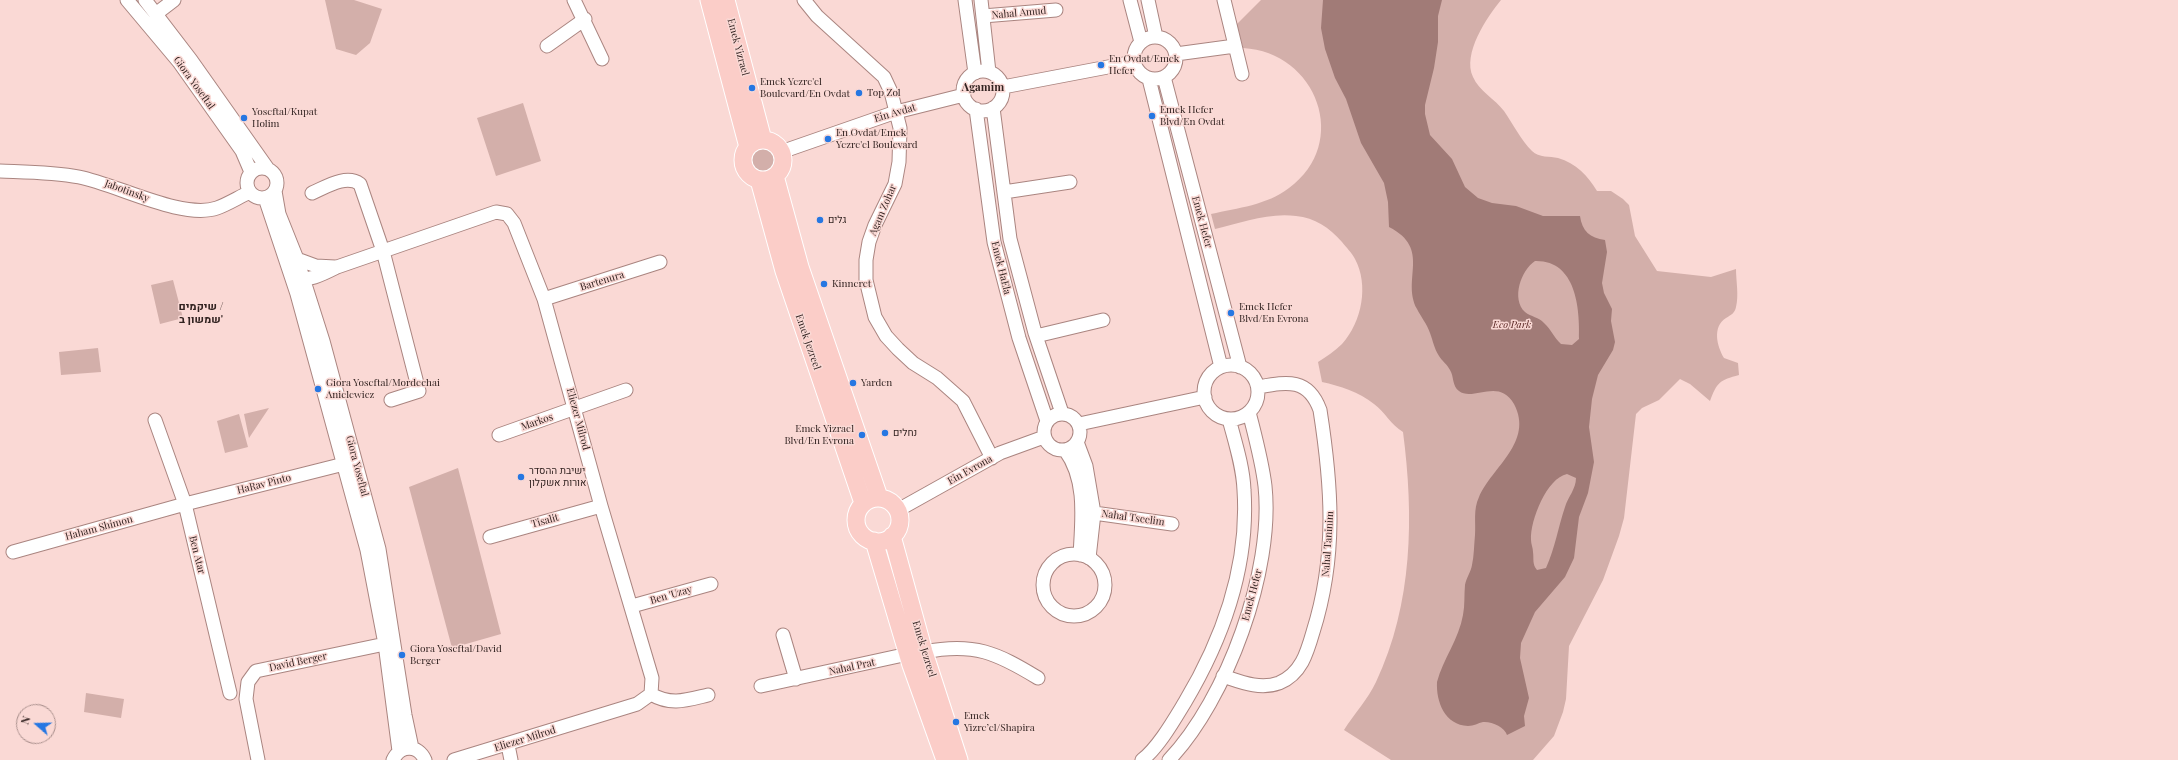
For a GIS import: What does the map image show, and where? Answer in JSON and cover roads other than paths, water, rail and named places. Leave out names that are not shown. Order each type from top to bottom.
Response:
[{"type":"main road","points":[[710,0],[755,144]]},
{"type":"main road","name":"Emek Yizrael","points":[[726,0],[755,144]]},
{"type":"main road","points":[[755,144],[774,144],[781,152],[782,165],[775,176],[766,180],[759,180],[750,176],[745,168],[744,156],[755,144]]},
{"type":"main road","name":"Emek Jezreel","points":[[775,176],[800,266],[879,497]]},
{"type":"main road","name":"Emek Jezreel","points":[[759,180],[784,271],[863,503]]},
{"type":"main road","points":[[879,497],[890,501],[898,510],[900,521],[892,536],[885,540],[874,541],[863,536],[856,526],[856,513],[863,503],[879,497]]},
{"type":"main road","name":"Emek Jezreel","points":[[892,536],[916,653],[945,760]]},
{"type":"main road","name":"Emek Jezreel","points":[[874,541],[916,653],[959,760]]},
{"type":"street","name":"Giora Yoseftal","points":[[127,0],[179,62],[242,151],[252,172]]},
{"type":"street","name":"Giora Yoseftal","points":[[145,0],[156,13],[268,169]]},
{"type":"street","points":[[156,13],[174,0]]},
{"type":"street","points":[[574,0],[585,19],[602,59]]},
{"type":"street","name":"Agam Zohar","points":[[804,0],[817,16],[884,77],[891,92],[900,128],[899,162],[895,184],[869,242],[866,267],[869,298],[875,317],[886,336],[898,349],[913,363],[938,378],[963,401],[992,458]]},
{"type":"street","points":[[965,0],[974,73]]},
{"type":"street","points":[[981,0],[989,72]]},
{"type":"street","points":[[1130,0],[1141,42]]},
{"type":"street","points":[[1148,0],[1156,37]]},
{"type":"street","points":[[1224,0],[1242,74]]},
{"type":"street","name":"Nahal Amud","points":[[983,16],[1056,10]]},
{"type":"street","points":[[547,46],[585,19]]},
{"type":"street","points":[[1156,37],[1161,38],[1171,44],[1176,54],[1175,65],[1164,77],[1149,79],[1139,72],[1134,62],[1135,50],[1141,42],[1156,37]]},
{"type":"street","points":[[1176,54],[1234,46]]},
{"type":"street","points":[[1003,87],[1134,62]]},
{"type":"street","points":[[989,72],[998,77],[1003,87],[1000,102],[993,108],[987,110],[976,110],[967,102],[964,95],[966,82],[974,73],[989,72]]},
{"type":"street","name":"Emek Hefer","points":[[1164,77],[1240,367]]},
{"type":"street","name":"Emek Hefer","points":[[1149,79],[1221,367]]},
{"type":"street","name":"Ein Avdat","points":[[781,152],[896,112],[964,95]]},
{"type":"street","name":"Emek HaEla","points":[[993,108],[1010,239],[1036,336],[1062,413]]},
{"type":"street","name":"Emek HaEla","points":[[976,110],[994,242],[1019,338],[1047,421]]},
{"type":"street","points":[[259,168],[268,169],[276,178],[270,195],[257,197],[250,192],[247,184],[252,172],[259,168]]},
{"type":"street","name":"Jabotinsky","points":[[0,171],[78,176],[106,183],[152,200],[198,210],[216,209],[250,192]]},
{"type":"street","points":[[312,193],[347,179],[354,179],[360,184],[383,251],[419,391],[391,400]]},
{"type":"street","points":[[1004,192],[1070,182]]},
{"type":"street","name":"Giora Yoseftal","points":[[270,195],[297,259],[298,280],[367,550],[384,644],[401,753]]},
{"type":"street","name":"Giora Yoseftal","points":[[270,195],[298,280],[323,341],[379,548],[404,715],[401,753]]},
{"type":"street","name":"Eliezer Milrod","points":[[298,280],[496,212],[507,214],[514,223],[544,299],[601,506],[632,606],[652,678],[651,694],[637,704],[508,745],[454,760]]},
{"type":"street","name":"Eliezer Milrod","points":[[297,259],[316,266],[337,267]]},
{"type":"street","name":"Bartenura","points":[[544,299],[660,262]]},
{"type":"street","points":[[1036,336],[1103,320]]},
{"type":"street","points":[[1234,365],[1240,367],[1252,374],[1258,387],[1258,396],[1249,412],[1237,418],[1229,419],[1216,414],[1208,404],[1205,397],[1205,388],[1208,380],[1221,367],[1234,365]]},
{"type":"street","name":"Nahal Taninim","points":[[1223,676],[1251,685],[1266,686],[1279,683],[1291,676],[1301,665],[1306,654],[1323,598],[1327,570],[1331,530],[1330,478],[1320,410],[1316,400],[1303,386],[1294,383],[1282,383],[1258,387]]},
{"type":"street","name":"Markos","points":[[499,435],[626,390]]},
{"type":"street","points":[[1079,424],[1205,397]]},
{"type":"street","name":"Emek Hefer","points":[[1169,760],[1193,729],[1223,676],[1236,649],[1254,594],[1264,542],[1265,487],[1249,412]]},
{"type":"street","points":[[1062,413],[1072,416],[1079,424],[1080,434],[1073,447],[1065,450],[1055,449],[1050,446],[1044,437],[1044,428],[1047,421],[1051,417],[1062,413]]},
{"type":"street","name":"Emek Hefer","points":[[1142,760],[1149,755],[1176,717],[1203,670],[1217,641],[1234,588],[1243,540],[1244,489],[1229,419]]},
{"type":"street","name":"Ben Atar","points":[[155,420],[185,504],[230,693]]},
{"type":"street","name":"Ein Evrona","points":[[898,510],[992,458],[1044,437]]},
{"type":"street","points":[[1077,442],[1086,466],[1094,513],[1084,556]]},
{"type":"street","points":[[1065,450],[1072,459],[1076,471],[1082,503],[1084,556],[1102,570],[1105,580],[1105,591],[1101,601],[1094,609],[1085,615],[1075,617],[1064,615],[1055,610],[1048,602],[1044,592],[1043,582],[1046,571],[1053,563],[1062,557],[1084,556]]},
{"type":"street","name":"HaRav Pinto","points":[[185,504],[344,464]]},
{"type":"street","name":"Haham Shimon","points":[[13,552],[185,504]]},
{"type":"street","name":"Tisalit","points":[[490,537],[601,506]]},
{"type":"street","name":"Nahal Tseelim","points":[[1094,513],[1172,524]]},
{"type":"street","name":"Ben 'Uzay","points":[[632,606],[710,584]]},
{"type":"street","points":[[783,635],[796,679]]},
{"type":"street","name":"David Berger","points":[[258,760],[246,699],[248,682],[256,671],[384,644]]},
{"type":"street","name":"Nahal Prat","points":[[761,686],[946,648],[968,648],[992,653],[1038,678]]},
{"type":"street","points":[[651,694],[662,701],[683,702],[708,694]]},
{"type":"street","points":[[508,745],[512,760]]},
{"type":"street","points":[[401,753],[420,752],[425,760]]},
{"type":"place","name":"En Ovdat/Emek Hefer","points":[[1101,65]]},
{"type":"place","name":"Emek Yezre'el Boulevard/En Ovdat","points":[[752,88]]},
{"type":"place","name":"Top Zol","points":[[859,93]]},
{"type":"place","name":"Emek Hefer Blvd/En Ovdat","points":[[1152,116]]},
{"type":"place","name":"Yoseftal/Kupat Holim","points":[[244,118]]},
{"type":"place","name":"En Ovdat/Emek Yezre'el Boulevard","points":[[828,139]]},
{"type":"place","name":"גלים","points":[[820,220]]},
{"type":"place","name":"Kinneret","points":[[824,284]]},
{"type":"place","name":"Emek Hefer Blvd/En Evrona","points":[[1231,313]]},
{"type":"place","name":"Yarden","points":[[853,383]]},
{"type":"place","name":"Giora Yoseftal/Mordechai Anielewicz","points":[[318,389]]},
{"type":"place","name":"נחלים","points":[[885,433]]},
{"type":"place","name":"Emek Yizrael Blvd/En Evrona","points":[[862,435]]},
{"type":"place","name":"ישיבת ההסדר אורות אשקלון","points":[[521,477]]},
{"type":"place","name":"Giora Yoseftal/David Berger","points":[[402,655]]},
{"type":"place","name":"Emek Yizre’el/Shapira","points":[[956,722]]},
{"type":"district","name":"Agamim","points":[[983,88]]},
{"type":"district","name":"שיקמים / שמשון ב'","points":[[201,313]]},
{"type":"park label","name":"Eco Park","points":[[1512,325]]}]
